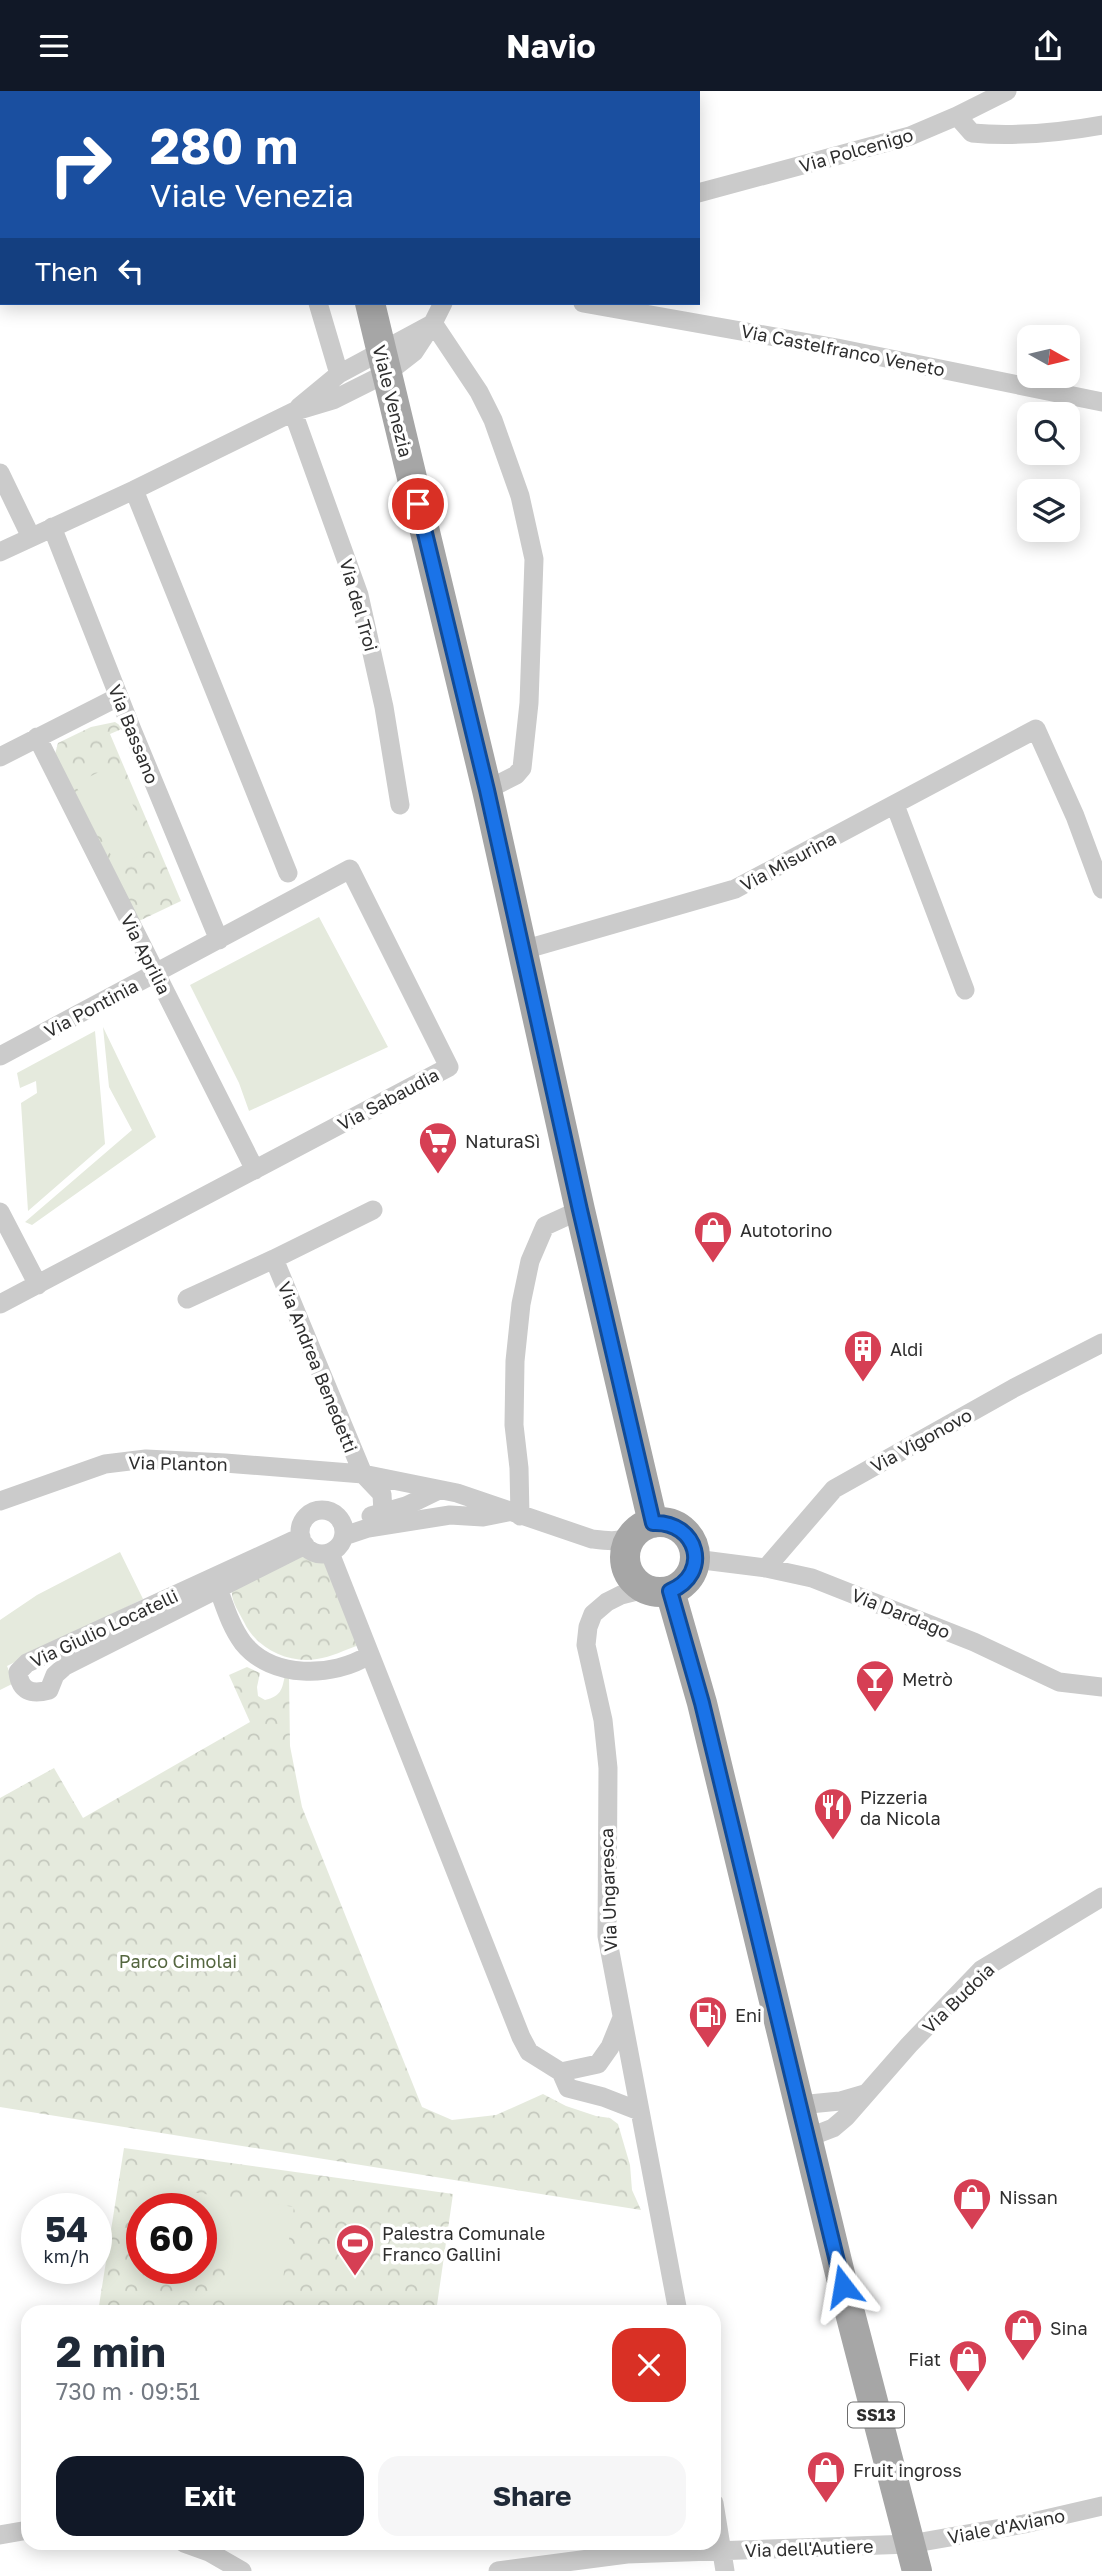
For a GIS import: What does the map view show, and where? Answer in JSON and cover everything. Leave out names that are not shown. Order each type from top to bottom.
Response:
[{"type":"main road","name":"Viale Venezia","points":[[370,305],[487,790],[580,1210],[644,1528],[626,1553],[626,1563],[634,1581],[660,1591],[702,1703],[843,2286],[914,2557]]},
{"type":"main road","points":[[644,1528],[674,1525],[690,1540],[695,1559],[688,1579],[660,1591]]},
{"type":"street","name":"Via Polcenigo","points":[[700,192],[910,136],[1007,91]]},
{"type":"street","points":[[957,116],[972,133],[1005,136],[1102,125]]},
{"type":"street","points":[[319,305],[339,374]]},
{"type":"street","points":[[293,412],[339,374],[414,352],[442,305]]},
{"type":"street","name":"Via Castelfranco Veneto","points":[[594,305],[837,348],[1102,402]]},
{"type":"street","points":[[433,323],[472,380],[493,420],[520,496],[534,559],[529,703],[522,768],[516,775],[487,790]]},
{"type":"street","points":[[0,552],[293,412],[333,400],[384,361]]},
{"type":"street","name":"Via del Troi","points":[[293,412],[359,595],[384,707],[400,805]]},
{"type":"street","points":[[0,473],[31,537]]},
{"type":"street","points":[[134,490],[288,873]]},
{"type":"street","name":"Via Bassano","points":[[52,527],[118,697],[219,940]]},
{"type":"street","points":[[0,757],[118,697]]},
{"type":"street","name":"Via Misurina","points":[[523,950],[735,889],[1036,729],[1075,816],[1102,889]]},
{"type":"street","name":"Via Aprilia","points":[[37,737],[255,1170]]},
{"type":"street","points":[[895,805],[965,990]]},
{"type":"street","name":"Via Sabaudia","points":[[0,1304],[449,1067],[350,869],[219,940]]},
{"type":"street","name":"Via Pontinia","points":[[0,1056],[219,940]]},
{"type":"street","name":"Via Andrea Benedetti","points":[[187,1299],[373,1210]]},
{"type":"street","points":[[343,1530],[450,1515],[483,1517],[516,1513],[519,1468],[514,1425],[515,1361],[521,1304],[530,1262],[545,1226],[580,1210]]},
{"type":"street","points":[[0,1212],[38,1285]]},
{"type":"street","name":"Via Andrea Benedetti","points":[[274,1259],[363,1474]]},
{"type":"street","name":"Via Vigonovo","points":[[766,1568],[834,1489],[1014,1388],[1102,1343]]},
{"type":"street","name":"Via Planton","points":[[0,1501],[105,1464],[146,1459],[363,1474],[457,1493],[592,1539],[626,1539],[644,1528]]},
{"type":"street","points":[[363,1474],[382,1494],[383,1513]]},
{"type":"street","points":[[343,1530],[439,1490]]},
{"type":"street","name":"Via Giulio Locatelli","points":[[302,1541],[300,1529],[307,1517],[319,1510],[333,1513],[343,1530]]},
{"type":"street","points":[[302,1541],[316,1553],[330,1553],[341,1543],[343,1530]]},
{"type":"street","name":"Via Giulio Locatelli","points":[[302,1541],[218,1588],[65,1666],[55,1675],[48,1690],[37,1693],[25,1690],[19,1683],[18,1672],[27,1663],[302,1541]]},
{"type":"street","points":[[330,1553],[529,2052],[561,2072],[568,2088],[603,2097],[639,2111]]},
{"type":"street","name":"Via Dardago","points":[[695,1559],[766,1568],[812,1578],[974,1642],[1059,1682],[1102,1688]]},
{"type":"street","points":[[218,1588],[233,1628],[244,1644],[257,1656],[280,1667],[300,1671],[324,1671],[357,1663],[369,1655]]},
{"type":"street","name":"Via Ungaresca","points":[[660,1591],[637,1591],[621,1595],[600,1608],[593,1614],[588,1627],[586,1645],[603,1720],[608,1768],[607,1936],[677,2305]]},
{"type":"street","name":"Via Budoia","points":[[807,2138],[833,2128],[846,2117],[864,2094],[981,1970],[1102,1897]]},
{"type":"street","points":[[598,2064],[610,2046],[621,2019]]},
{"type":"street","points":[[561,2072],[598,2064],[632,2076]]},
{"type":"street","points":[[603,2097],[632,2076]]},
{"type":"street","points":[[799,2105],[840,2101],[864,2094]]},
{"type":"street","name":"Viale d'Aviano","points":[[914,2557],[1024,2524],[1102,2506]]},
{"type":"street","points":[[0,2535],[21,2531]]},
{"type":"street","points":[[721,2540],[725,2571]]},
{"type":"street","points":[[203,2550],[242,2571]]},
{"type":"street","name":"Via dell'Autiere","points":[[498,2571],[627,2554],[723,2551],[914,2557]]},
{"type":"green space","points":[[115,722],[124,728],[110,734],[181,901],[139,921],[55,754],[58,743],[91,727]]},
{"type":"green space","points":[[113,765],[154,848],[117,867],[75,784]]},
{"type":"green space","points":[[319,917],[388,1047],[249,1111],[239,1083],[190,985]]},
{"type":"green space","points":[[103,1027],[156,1137],[32,1225],[25,1222],[132,1130],[109,1087]]},
{"type":"green space","points":[[95,1031],[105,1144],[28,1211],[21,1103],[37,1093],[36,1081],[20,1088],[17,1073]]},
{"type":"green space","points":[[304,1551],[310,1557],[327,1560],[359,1645],[328,1657],[306,1660],[274,1652],[256,1639],[244,1622],[232,1595],[232,1591]]},
{"type":"green space","points":[[120,1552],[143,1599],[7,1666],[14,1683],[0,1690],[0,1620],[37,1595]]},
{"type":"green space","name":"Parco Cimolai","points":[[247,1667],[260,1673],[258,1696],[265,1700],[278,1694],[285,1675],[289,1676],[290,1746],[302,1807],[422,2107],[452,2120],[496,2115],[543,2094],[566,2106],[610,2118],[618,2124],[630,2165],[632,2190],[641,2210],[0,2107],[0,1798],[54,1768],[83,1818],[250,1722],[229,1675]]},
{"type":"green space","points":[[124,2148],[453,2194],[437,2305],[99,2305],[102,2284],[112,2284],[112,2224]]},
{"type":"green space","points":[[143,2185],[198,2193],[142,2193]]},
{"type":"green space","points":[[217,2196],[294,2207],[279,2305],[222,2302],[228,2261],[217,2259]]},
{"type":"place","name":"NaturaSì","points":[[438,1175]]},
{"type":"place","name":"Autotorino","points":[[713,1264]]},
{"type":"place","name":"Aldi","points":[[863,1383]]},
{"type":"place","name":"Metrò","points":[[875,1713]]},
{"type":"place","name":"Pizzeria da Nicola","points":[[833,1841]]},
{"type":"place","name":"Eni","points":[[708,2049]]},
{"type":"place","name":"Nissan","points":[[972,2231]]},
{"type":"place","name":"Palestra Comunale Franco Gallini","points":[[355,2277]]},
{"type":"place","name":"Sina","points":[[1023,2362]]},
{"type":"place","name":"Fiat","points":[[968,2393]]},
{"type":"place","name":"Fruit ingross","points":[[826,2504]]},
{"type":"route","points":[[418,504],[487,790],[653,1523],[674,1525],[683,1531],[694,1550],[695,1560],[688,1579],[670,1591],[702,1703],[843,2286]]}]
